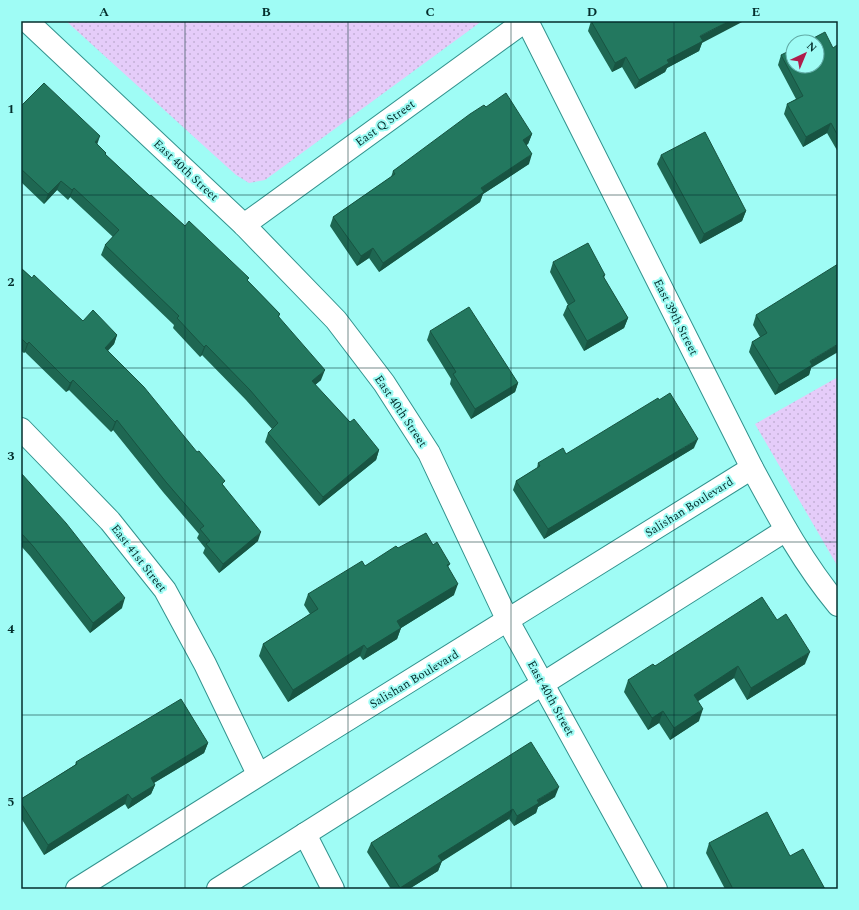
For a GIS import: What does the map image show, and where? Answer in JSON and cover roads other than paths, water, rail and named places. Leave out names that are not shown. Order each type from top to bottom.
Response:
[{"type":"street","name":"East Q Street","points":[[244,225],[526,21]]},
{"type":"street","name":"East 39th Street","points":[[526,21],[752,468],[786,530],[822,585],[838,605]]},
{"type":"street","name":"East 40th Street","points":[[26,26],[244,225],[336,320],[384,383],[429,453],[508,621],[656,889]]},
{"type":"street","name":"East 41st Street","points":[[21,429],[110,522],[165,590],[205,664],[258,774]]},
{"type":"street","name":"Salishan Boulevard","points":[[77,889],[258,774],[508,621],[752,468]]},
{"type":"street","points":[[218,889],[786,530]]},
{"type":"street","points":[[305,834],[333,889]]}]
